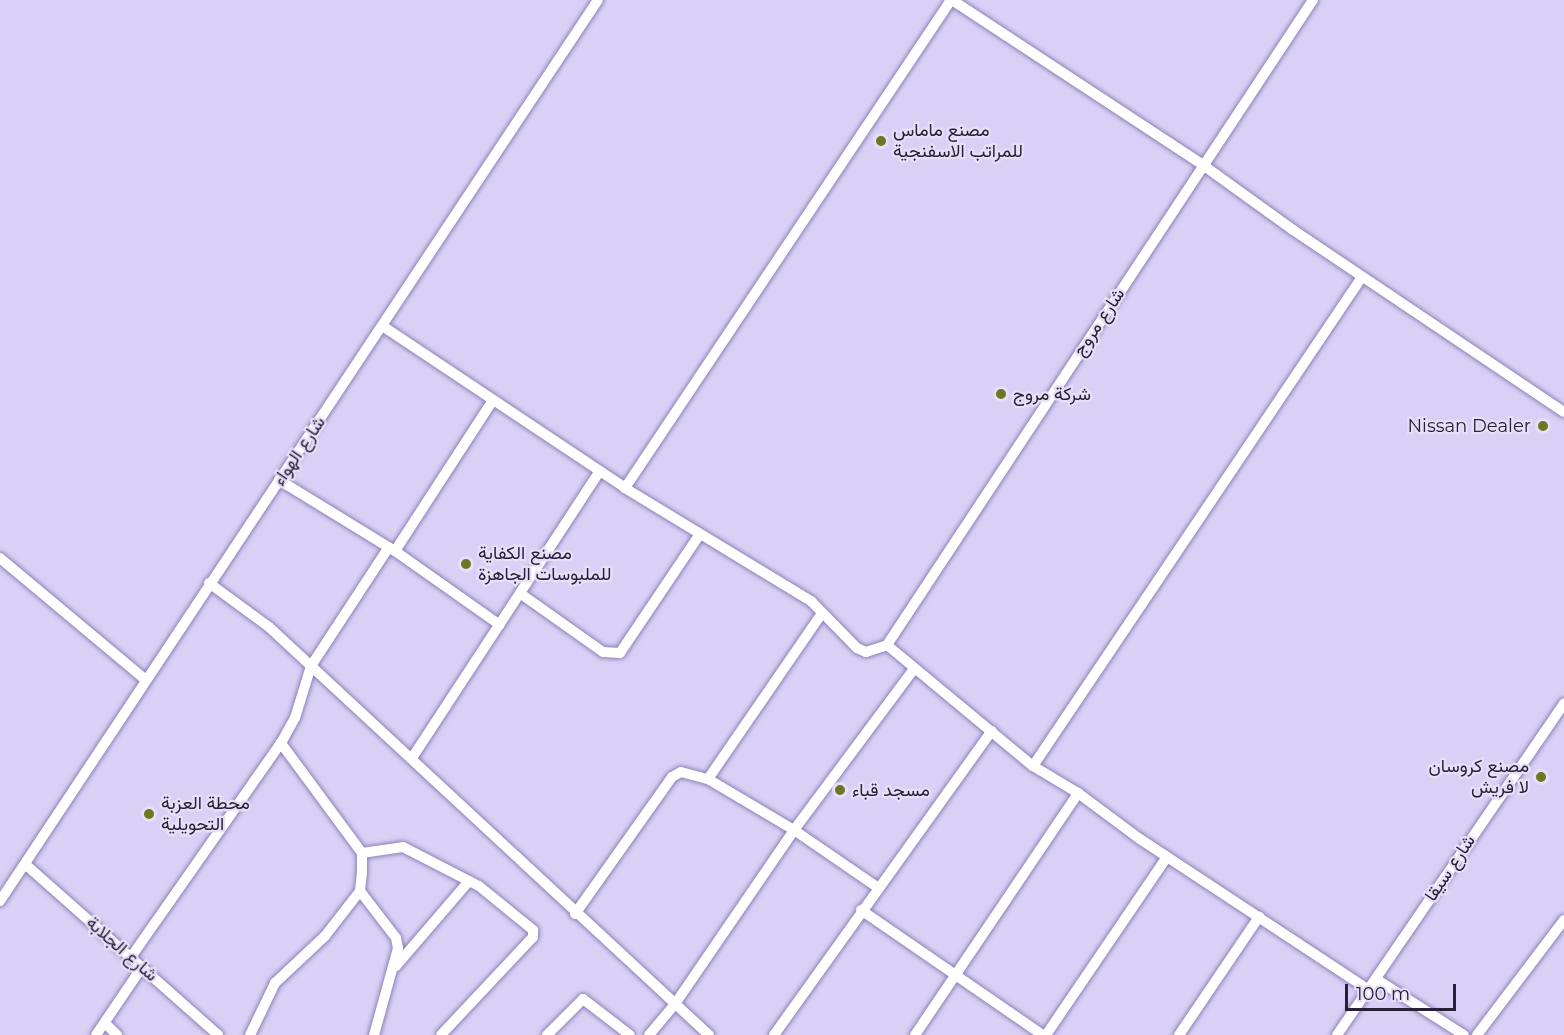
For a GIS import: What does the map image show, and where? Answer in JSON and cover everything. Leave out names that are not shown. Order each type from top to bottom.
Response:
[{"type":"street","name":"شارع الهواء","points":[[0,901],[209,583],[384,327],[598,0]]},
{"type":"street","points":[[625,488],[951,0],[1203,165],[1362,277],[1564,412]]},
{"type":"street","name":"شارع مروج","points":[[887,645],[1313,0]]},
{"type":"street","points":[[1033,766],[1362,277]]},
{"type":"street","points":[[384,327],[625,488],[811,601],[857,648],[866,652],[887,645],[1033,766],[1078,793],[1167,857],[1369,990]]},
{"type":"street","points":[[132,957],[280,743],[295,718],[311,666],[493,400]]},
{"type":"street","points":[[412,758],[600,471]]},
{"type":"street","points":[[279,480],[392,549],[500,625]]},
{"type":"street","points":[[521,594],[603,652],[620,653],[700,534]]},
{"type":"street","points":[[0,558],[146,680]]},
{"type":"street","points":[[209,583],[269,627],[709,1035]]},
{"type":"street","points":[[708,779],[822,613]]},
{"type":"street","points":[[649,1035],[675,1004],[795,830],[914,669]]},
{"type":"street","name":"شارع سيقا","points":[[1337,1035],[1564,703]]},
{"type":"street","points":[[774,1035],[877,887],[992,731]]},
{"type":"street","points":[[250,1035],[275,983],[325,936],[360,891],[362,854],[280,743]]},
{"type":"street","points":[[576,914],[672,777],[681,772],[708,779],[795,830],[877,887]]},
{"type":"street","points":[[915,1035],[1078,793]]},
{"type":"street","points":[[362,854],[403,847],[493,895],[535,933],[448,1033]]},
{"type":"street","points":[[861,910],[1044,1035],[1167,857]]},
{"type":"street","name":"شارع الجلابة","points":[[25,864],[218,1035]]},
{"type":"street","points":[[393,969],[469,881]]},
{"type":"street","points":[[360,891],[396,939],[398,958],[374,1035]]},
{"type":"street","points":[[1179,1035],[1259,917]]},
{"type":"street","points":[[1477,1035],[1564,920]]},
{"type":"street","points":[[96,1035],[141,967]]},
{"type":"street","points":[[1376,979],[1464,1035]]},
{"type":"street","points":[[547,1035],[583,999],[630,1035]]},
{"type":"street","points":[[105,1023],[117,1035]]},
{"type":"place","name":"مصنع ماماس للمراتب الاسفنجية","points":[[881,141]]},
{"type":"place","name":"شركة مروج","points":[[1001,394]]},
{"type":"place","name":"Nissan Dealer","points":[[1543,426]]},
{"type":"place","name":"مصنع الكفاية للملبوسات الجاهزة","points":[[466,564]]},
{"type":"place","name":"مصنع كروسان لا فريش","points":[[1541,777]]},
{"type":"place","name":"مسجد قباء","points":[[840,790]]},
{"type":"place","name":"محطة العزبة التحويلية","points":[[149,814]]}]
